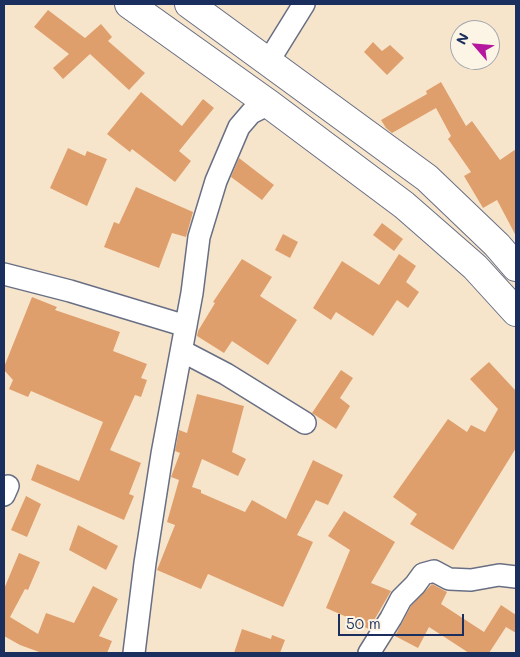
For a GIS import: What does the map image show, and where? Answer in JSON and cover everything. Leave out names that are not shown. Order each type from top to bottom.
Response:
[{"type":"highway","points":[[129,4],[269,104],[404,205],[475,267],[516,312]]},
{"type":"highway","points":[[189,4],[428,178],[497,245],[516,267]]},
{"type":"street","points":[[268,62],[304,4]]},
{"type":"street","points":[[134,653],[161,463],[192,293],[199,237],[216,181],[239,127],[251,113],[269,104]]},
{"type":"street","points":[[4,274],[70,291],[186,326]]},
{"type":"street","points":[[182,351],[226,374],[305,423]]},
{"type":"street","points":[[369,653],[401,599],[423,574],[434,571],[449,579],[471,580],[499,575],[516,577]]},
{"type":"building","points":[[48,10],[85,38],[101,24],[112,37],[108,41],[145,73],[129,90],[90,54],[63,79],[53,68],[69,54],[34,27]]},
{"type":"building","points":[[373,42],[382,51],[390,45],[404,58],[387,75],[364,52]]},
{"type":"building","points":[[441,82],[466,126],[472,121],[500,160],[516,149],[516,236],[497,200],[483,208],[464,176],[471,172],[448,139],[451,136],[436,108],[392,133],[381,120],[427,94],[426,91]]},
{"type":"building","points":[[141,92],[182,126],[203,99],[214,108],[179,151],[191,161],[175,182],[132,149],[130,152],[107,134]]},
{"type":"building","points":[[68,148],[85,156],[87,151],[107,159],[87,206],[50,188]]},
{"type":"building","points":[[239,158],[274,185],[262,200],[231,177]]},
{"type":"building","points":[[136,187],[193,212],[186,237],[172,233],[159,268],[104,247],[114,222],[119,224]]},
{"type":"building","points":[[382,223],[403,239],[394,251],[373,235]]},
{"type":"building","points":[[283,234],[298,242],[290,258],[275,250]]},
{"type":"building","points":[[399,254],[416,266],[406,282],[419,292],[408,308],[397,300],[373,336],[336,312],[331,320],[313,308],[342,261],[379,285]]},
{"type":"building","points":[[242,259],[272,277],[260,296],[297,320],[268,365],[232,341],[224,353],[197,336],[198,331],[215,303],[213,302]]},
{"type":"building","points":[[32,297],[57,307],[55,310],[120,332],[113,351],[147,364],[141,378],[147,380],[141,397],[135,395],[110,450],[141,463],[129,494],[134,496],[124,520],[31,480],[37,464],[79,481],[103,422],[31,391],[28,397],[9,389],[13,380],[4,370],[4,367]]},
{"type":"building","points":[[489,362],[516,391],[516,448],[453,550],[410,524],[417,514],[393,497],[448,419],[467,432],[471,425],[485,432],[498,409],[470,379]]},
{"type":"building","points":[[341,370],[353,378],[340,398],[350,406],[336,429],[312,413]]},
{"type":"building","points":[[197,394],[244,406],[232,452],[246,459],[238,476],[202,459],[192,487],[201,490],[201,493],[245,512],[252,500],[286,519],[313,460],[343,475],[328,505],[316,500],[297,535],[313,542],[283,607],[208,574],[201,589],[157,570],[175,525],[167,522],[179,480],[171,477],[180,453],[175,451],[179,430],[187,433]]},
{"type":"building","points":[[26,496],[41,504],[27,537],[11,530]]},
{"type":"building","points":[[344,511],[395,542],[371,583],[391,591],[369,629],[326,608],[350,550],[328,536]]},
{"type":"building","points":[[78,525],[118,546],[106,570],[69,550]]},
{"type":"building","points":[[19,553],[40,562],[28,590],[25,589],[10,617],[38,634],[46,613],[74,623],[93,586],[118,599],[99,636],[112,641],[107,653],[42,653],[20,645],[4,636],[4,589]]},
{"type":"building","points":[[432,584],[447,592],[441,604],[484,632],[501,605],[516,615],[516,633],[506,627],[489,653],[469,653],[429,627],[418,648],[395,636],[411,606]]},
{"type":"building","points":[[242,629],[271,639],[272,635],[285,640],[280,653],[234,653]]}]
